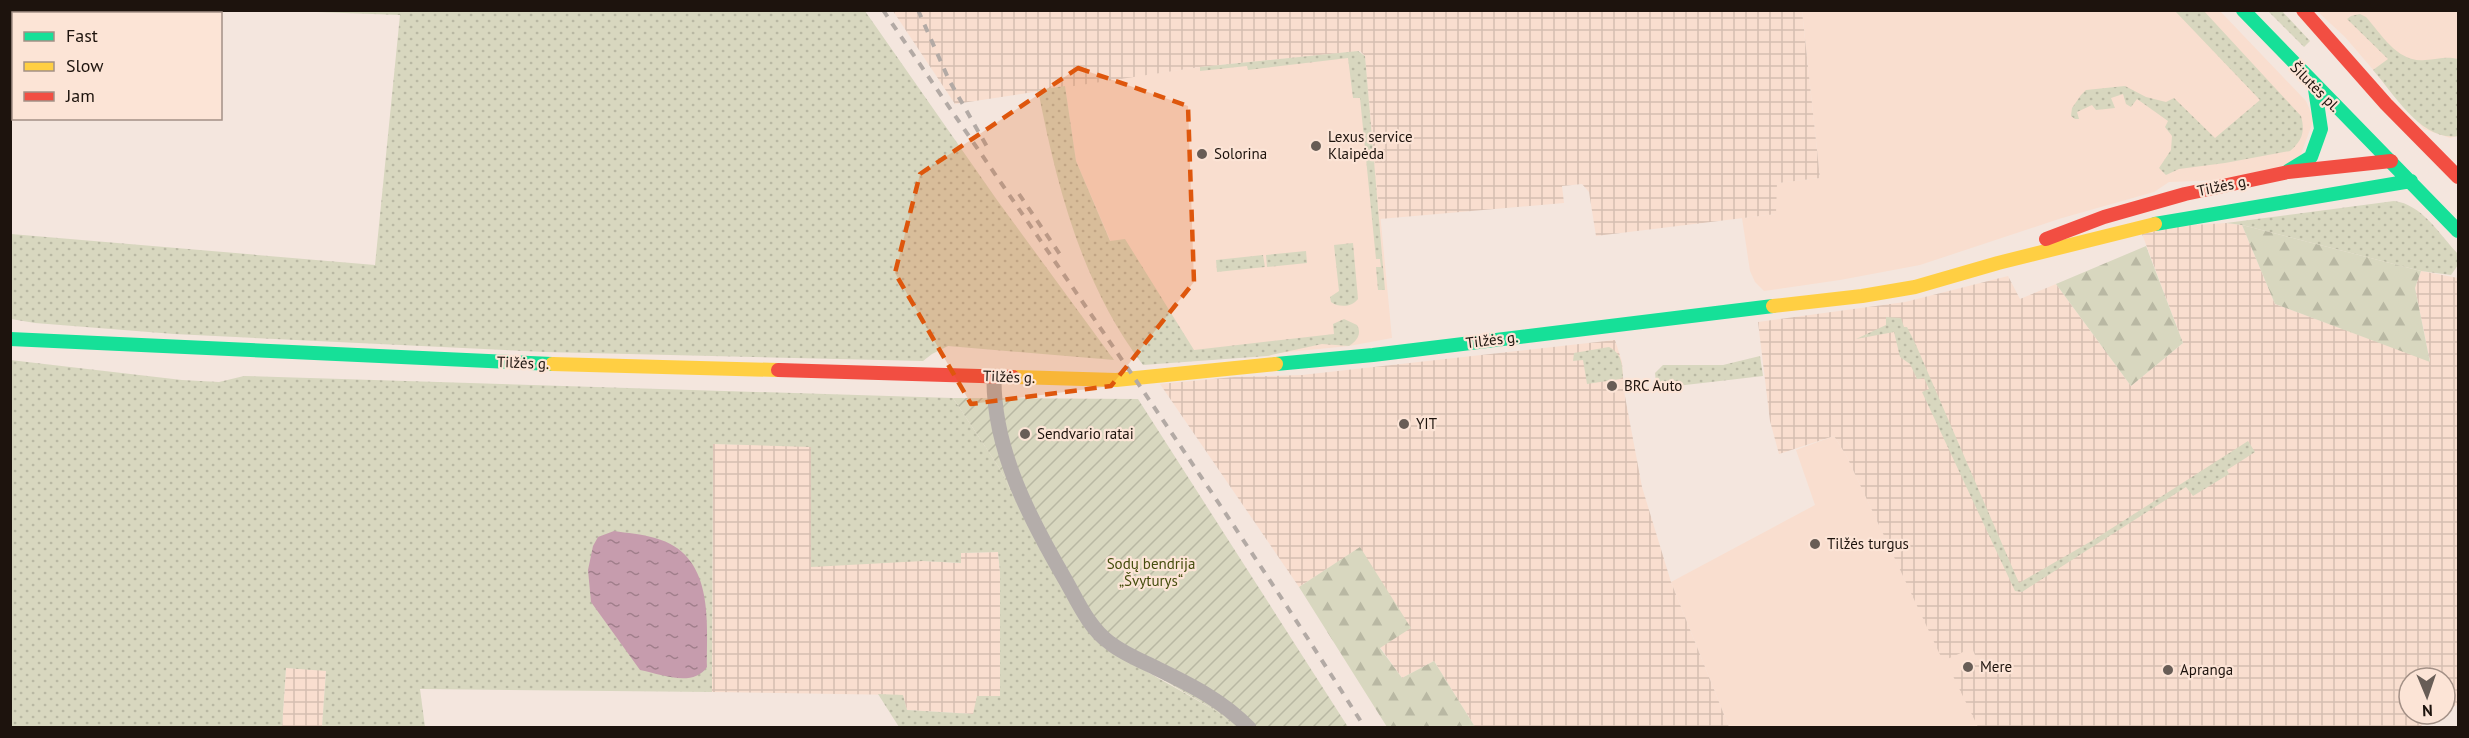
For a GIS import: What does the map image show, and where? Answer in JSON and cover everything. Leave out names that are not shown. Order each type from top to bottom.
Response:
[{"type":"main road","name":"Šilutės pl.","points":[[2242,10],[2315,89],[2403,159],[2423,180],[2458,231]]},
{"type":"main road","points":[[2303,10],[2386,104],[2443,153],[2458,176]]},
{"type":"main road","points":[[2288,171],[2311,157],[2321,129],[2315,89]]},
{"type":"main road","name":"Tilžės g.","points":[[1998,263],[2054,234],[2185,194],[2288,171],[2443,153]]},
{"type":"main road","name":"Tilžės g.","points":[[10,339],[547,364],[1135,379],[1373,355],[1560,331],[1862,297],[1915,287],[1998,263],[2199,215],[2458,176]]},
{"type":"street","points":[[994,377],[995,410],[1009,464],[1042,540],[1091,624],[1112,645],[1215,699],[1232,710],[1249,728]]},
{"type":"highlighted area","points":[[1078,68],[1188,106],[1194,282],[1111,386],[971,404],[895,273],[920,174]]},
{"type":"shaded area","points":[[893,11],[1802,11],[1820,178],[1777,183],[1776,214],[1596,236],[1589,192],[1582,184],[1562,186],[1564,203],[1380,219],[1365,56],[1360,51],[1200,67],[955,104]]},
{"type":"shaded area","points":[[1802,11],[2220,11],[2306,101],[2314,119],[2298,162],[2222,180],[2169,182],[2154,192],[2062,218],[1920,265],[1764,291],[1755,282],[1750,271],[1742,218],[1776,214],[1776,183],[1820,178]]},
{"type":"shaded area","points":[[2317,11],[2458,11],[2458,136],[2450,138],[2424,129],[2345,37]]},
{"type":"shaded area","points":[[1358,51],[1365,56],[1392,338],[1349,346],[1198,361],[1111,242],[1076,161],[1065,86],[1200,67]]},
{"type":"shaded area","points":[[2226,223],[2242,225],[2275,304],[2430,361],[2415,288],[2421,271],[2458,278],[2458,704],[2457,666],[2397,666],[2397,726],[2421,726],[2419,727],[1978,727],[1952,674],[1978,662],[1972,648],[1943,661],[1846,455],[1834,436],[1779,454],[1770,421],[1758,322],[1905,302],[2008,276],[2020,299],[2056,284],[2131,386],[2183,343],[2142,234],[2177,226]]},
{"type":"shaded area","points":[[1615,340],[1622,362],[1624,391],[1642,487],[1671,582],[1729,727],[1475,727],[1434,661],[1402,678],[1380,647],[1359,548],[1299,587],[1160,384],[1234,377],[1302,375]]},
{"type":"shaded area","name":"Tilžės turgus","points":[[1834,436],[1846,455],[1943,660],[1972,647],[1978,662],[1978,727],[1729,727],[1671,582],[1815,505],[1796,450]]},
{"type":"shaded area","points":[[713,444],[811,446],[923,561],[960,563],[961,553],[998,552],[1000,696],[974,714],[907,710],[902,695],[712,692]]},
{"type":"shaded area","points":[[286,668],[326,670],[322,727],[282,728]]},
{"type":"green space","points":[[288,11],[865,11],[997,200],[1114,360],[948,346],[923,361],[545,352],[174,334],[11,319],[11,234],[375,265],[400,15]]},
{"type":"green space","points":[[2175,11],[2204,11],[2301,116],[2302,135],[2290,151],[2179,169],[2166,175],[2159,168],[2171,150],[2172,136],[2165,127],[2168,121],[2137,99],[2131,107],[2126,104],[2123,94],[2111,98],[2115,108],[2096,110],[2092,105],[2077,112],[2079,119],[2071,116],[2072,108],[2086,90],[2125,86],[2146,97],[2166,102],[2174,98],[2215,138],[2260,100]]},
{"type":"green space","points":[[2268,11],[2282,11],[2310,41],[2304,47]]},
{"type":"green space","points":[[2360,14],[2366,17],[2391,46],[2407,57],[2415,60],[2458,59],[2458,136],[2445,136],[2432,132],[2421,124],[2373,70],[2388,59],[2347,19]]},
{"type":"green space","points":[[1358,51],[1365,56],[1385,290],[1378,290],[1376,267],[1381,267],[1380,259],[1376,259],[1360,98],[1353,98],[1348,58],[1248,70],[1247,66],[1200,71],[1200,67]]},
{"type":"green space","points":[[1065,86],[1076,161],[1110,241],[1125,239],[1194,350],[1334,334],[1333,324],[1344,319],[1357,325],[1359,334],[1354,342],[1349,346],[1322,344],[1267,356],[1143,365],[1104,302],[1088,268],[1063,199],[1038,90]]},
{"type":"green space","points":[[2394,201],[2404,203],[2422,214],[2458,254],[2458,265],[2451,275],[2421,271],[2242,225],[2226,223]]},
{"type":"green space","points":[[2242,225],[2421,271],[2415,288],[2430,362],[2275,304]]},
{"type":"green space","points":[[1353,243],[1358,299],[1349,305],[1338,305],[1331,302],[1330,297],[1339,291],[1334,245]]},
{"type":"green space","points":[[2146,246],[2183,343],[2131,386],[2056,284]]},
{"type":"green space","points":[[1306,251],[1307,263],[1267,267],[1266,255]]},
{"type":"green space","points":[[1263,255],[1265,267],[1217,272],[1216,260]]},
{"type":"green space","points":[[1886,317],[1901,318],[1916,345],[2019,583],[2095,539],[2248,441],[2255,452],[2227,470],[2229,474],[2193,496],[2186,487],[2022,592],[2015,591],[1922,392],[1929,389],[1924,378],[1917,379],[1910,364],[1900,357],[1894,332],[1856,339],[1886,325]]},
{"type":"green space","points":[[1609,347],[1619,356],[1623,377],[1587,384],[1583,360],[1573,361],[1574,353]]},
{"type":"green space","points":[[1760,356],[1763,376],[1668,387],[1656,382],[1655,373],[1663,365],[1723,365]]},
{"type":"green space","points":[[10,360],[182,380],[219,382],[244,376],[953,398],[1000,469],[1043,555],[1135,665],[1218,712],[1235,727],[899,727],[878,694],[903,695],[907,710],[973,714],[977,696],[1000,696],[998,552],[961,553],[961,563],[923,561],[811,567],[811,447],[713,444],[712,692],[420,689],[425,727],[322,727],[326,671],[286,668],[282,727],[11,727]]},
{"type":"green space","name":"Sodų bendrija „Švyturys“","points":[[953,398],[1138,399],[1348,727],[1235,727],[1218,712],[1097,641],[1043,555],[1000,469]]},
{"type":"green space","points":[[1360,547],[1411,628],[1380,648],[1402,678],[1434,661],[1475,727],[1387,727],[1299,587]]},
{"type":"water","points":[[614,531],[655,538],[674,546],[688,558],[703,590],[706,609],[707,667],[701,673],[694,677],[676,678],[640,670],[591,602],[588,570],[593,546],[598,537]]},
{"type":"railway","points":[[883,10],[1248,546],[1365,728]]},
{"type":"railway","points":[[918,10],[949,80],[990,152]]},
{"type":"railway","points":[[1019,194],[1061,256]]},
{"type":"traffic: fast","points":[[2243,10],[2458,231]]},
{"type":"traffic: fast","points":[[2288,171],[2311,157],[2321,129],[2315,89]]},
{"type":"traffic: fast","points":[[2155,224],[2411,181]]},
{"type":"traffic: fast","points":[[1276,364],[1373,355],[1773,306]]},
{"type":"traffic: fast","points":[[10,339],[552,364]]},
{"type":"traffic: slow","points":[[1773,306],[1862,296],[1915,287],[1998,263],[2155,224]]},
{"type":"traffic: slow","points":[[552,364],[778,370]]},
{"type":"traffic: slow","points":[[1013,377],[1116,380],[1276,364]]},
{"type":"traffic: jam","points":[[2303,10],[2386,104],[2458,177]]},
{"type":"traffic: jam","points":[[2046,239],[2104,217],[2185,194],[2288,172],[2391,161]]},
{"type":"traffic: jam","points":[[778,370],[1013,377]]},
{"type":"place","name":"Lexus service Klaipėda","points":[[1316,146]]},
{"type":"place","name":"Solorina","points":[[1202,154]]},
{"type":"place","name":"BRC Auto","points":[[1612,386]]},
{"type":"place","name":"YIT","points":[[1404,424]]},
{"type":"place","name":"Sendvario ratai","points":[[1025,434]]},
{"type":"place","name":"Tilžės turgus","points":[[1815,544]]},
{"type":"place","name":"Mere","points":[[1968,667]]},
{"type":"place","name":"Apranga","points":[[2168,670]]}]
